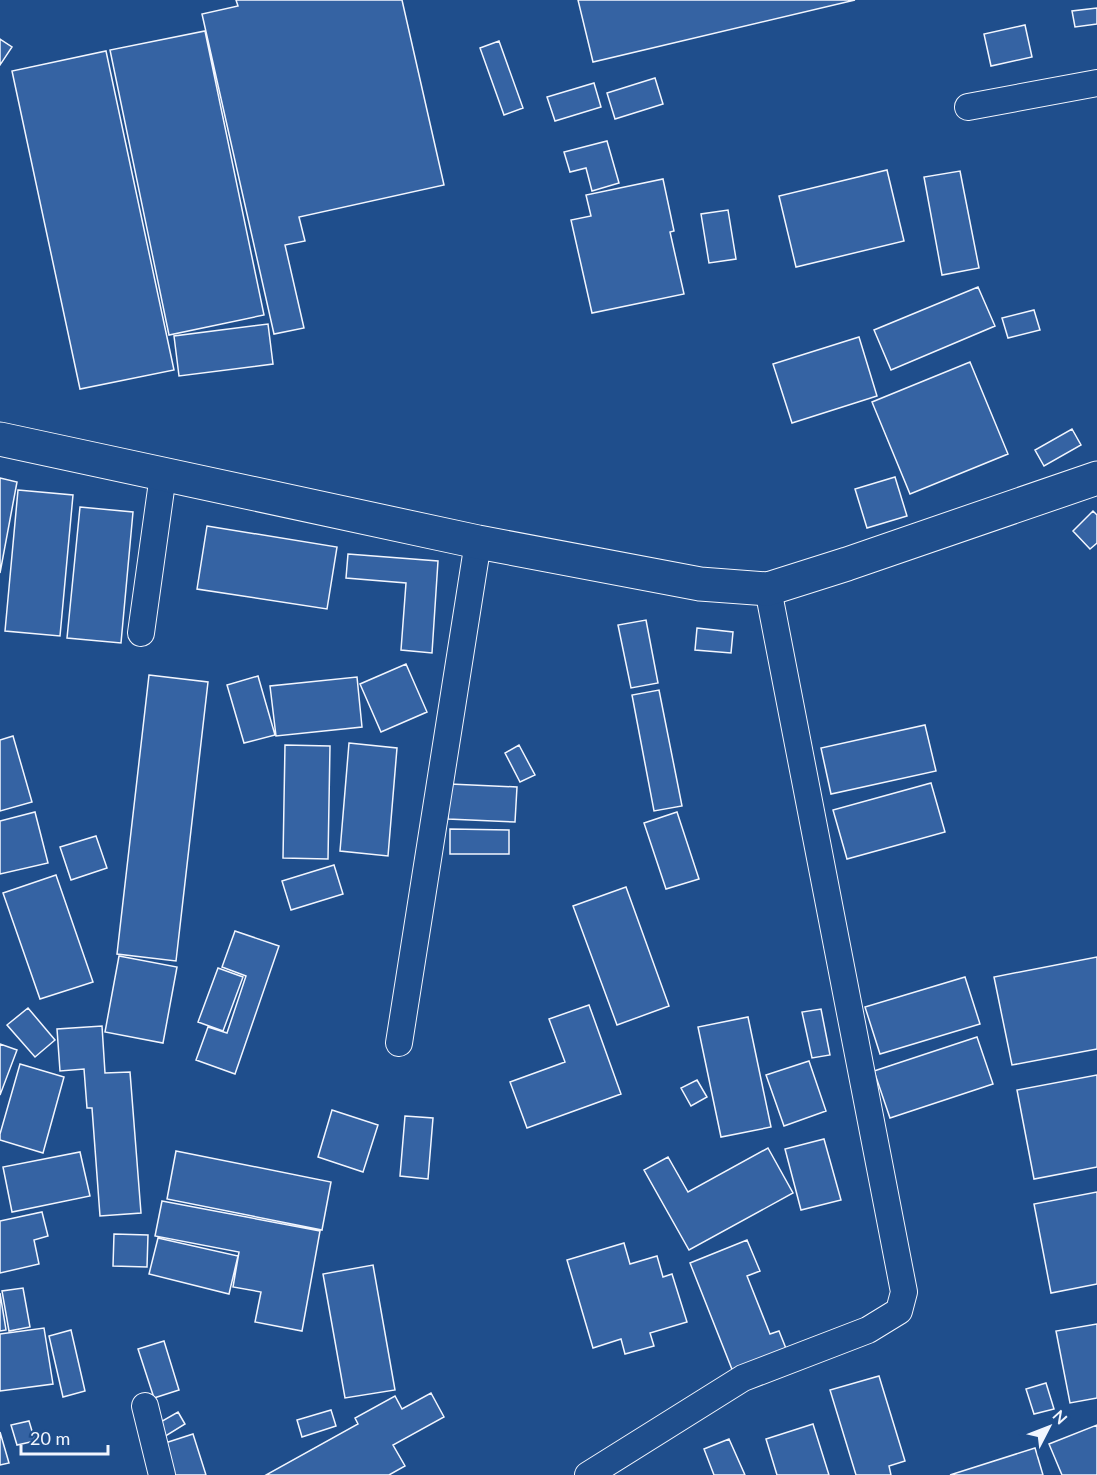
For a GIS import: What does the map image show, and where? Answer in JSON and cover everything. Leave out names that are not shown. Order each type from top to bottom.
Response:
[{"type":"street","points":[[968,107],[1097,82]]},
{"type":"street","points":[[0,439],[478,542],[700,584],[768,589],[1097,478]]},
{"type":"street","points":[[141,633],[163,475]]},
{"type":"street","points":[[399,1043],[478,542]]},
{"type":"street","points":[[588,1475],[743,1378],[868,1330],[899,1311],[904,1292],[768,589]]},
{"type":"street","points":[[145,1406],[162,1475]]},
{"type":"building","points":[[236,0],[402,0],[444,185],[299,217],[305,241],[285,245],[304,328],[274,334],[202,14],[238,6]]},
{"type":"building","points":[[578,0],[855,0],[593,62]]},
{"type":"building","points":[[1097,8],[1097,24],[1075,27],[1072,11]]},
{"type":"building","points":[[1025,25],[1032,57],[991,66],[984,34]]},
{"type":"building","points":[[205,31],[264,315],[169,335],[110,50]]},
{"type":"building","points":[[0,39],[12,47],[0,65]]},
{"type":"building","points":[[499,41],[523,108],[504,115],[480,48]]},
{"type":"building","points":[[106,51],[174,370],[80,389],[12,71]]},
{"type":"building","points":[[655,78],[663,104],[615,119],[607,93]]},
{"type":"building","points":[[594,83],[601,107],[555,121],[547,97]]},
{"type":"building","points":[[607,141],[619,183],[592,191],[586,168],[570,172],[564,152]]},
{"type":"building","points":[[887,170],[904,241],[796,267],[779,196]]},
{"type":"building","points":[[960,171],[979,268],[942,275],[924,177]]},
{"type":"building","points":[[663,179],[674,231],[670,232],[684,294],[592,313],[571,220],[591,216],[586,195]]},
{"type":"building","points":[[728,210],[736,259],[709,263],[701,214]]},
{"type":"building","points":[[978,287],[995,326],[891,370],[874,330]]},
{"type":"building","points":[[1034,310],[1040,330],[1008,338],[1002,318]]},
{"type":"building","points":[[268,324],[273,364],[179,376],[174,336]]},
{"type":"building","points":[[859,337],[877,396],[792,423],[773,364]]},
{"type":"building","points":[[970,362],[1008,454],[910,494],[872,402]]},
{"type":"building","points":[[1072,429],[1081,445],[1044,466],[1035,450]]},
{"type":"building","points":[[895,477],[907,516],[867,528],[855,489]]},
{"type":"building","points":[[0,478],[17,482],[0,573]]},
{"type":"building","points":[[18,490],[73,495],[60,636],[5,631]]},
{"type":"building","points":[[80,507],[133,512],[121,643],[67,638]]},
{"type":"building","points":[[1093,511],[1097,515],[1097,543],[1090,549],[1073,531]]},
{"type":"building","points":[[207,526],[337,547],[327,609],[197,589]]},
{"type":"building","points":[[348,554],[438,561],[432,653],[401,650],[406,583],[346,578]]},
{"type":"building","points":[[646,620],[658,683],[631,688],[618,625]]},
{"type":"building","points":[[697,628],[733,632],[731,653],[695,650]]},
{"type":"building","points":[[406,664],[427,712],[381,732],[360,684]]},
{"type":"building","points":[[149,675],[208,682],[176,961],[117,954]]},
{"type":"building","points":[[258,676],[275,735],[244,743],[227,685]]},
{"type":"building","points":[[357,677],[362,727],[276,736],[270,686]]},
{"type":"building","points":[[659,690],[682,806],[654,811],[632,695]]},
{"type":"building","points":[[925,725],[936,771],[831,794],[821,748]]},
{"type":"building","points":[[13,736],[32,802],[0,811],[0,740]]},
{"type":"building","points":[[349,743],[397,748],[388,856],[340,851]]},
{"type":"building","points":[[285,745],[330,746],[328,859],[283,858]]},
{"type":"building","points":[[519,745],[535,775],[520,782],[505,753]]},
{"type":"building","points":[[931,783],[945,832],[847,859],[833,810]]},
{"type":"building","points":[[450,784],[517,787],[515,822],[448,819]]},
{"type":"building","points":[[35,812],[48,863],[0,874],[0,821]]},
{"type":"building","points":[[677,812],[699,879],[666,889],[644,823]]},
{"type":"building","points":[[450,829],[509,830],[509,854],[450,854]]},
{"type":"building","points":[[96,836],[107,868],[71,880],[60,847]]},
{"type":"building","points":[[334,865],[343,894],[291,910],[282,881]]},
{"type":"building","points":[[56,875],[93,982],[40,999],[3,893]]},
{"type":"building","points":[[626,887],[669,1006],[617,1025],[573,906]]},
{"type":"building","points":[[235,931],[279,946],[235,1074],[196,1060],[208,1027],[227,1033],[246,976],[222,967]]},
{"type":"building","points":[[119,956],[177,967],[163,1043],[105,1032]]},
{"type":"building","points":[[1097,957],[1097,1049],[1012,1065],[994,977]]},
{"type":"building","points":[[218,968],[243,977],[223,1031],[198,1022]]},
{"type":"building","points":[[965,977],[980,1024],[880,1054],[865,1007]]},
{"type":"building","points":[[589,1005],[621,1094],[527,1128],[510,1082],[565,1062],[549,1019]]},
{"type":"building","points":[[28,1008],[55,1040],[35,1057],[7,1025]]},
{"type":"building","points":[[821,1009],[830,1055],[812,1058],[802,1012]]},
{"type":"building","points":[[748,1017],[771,1127],[721,1137],[698,1027]]},
{"type":"building","points":[[102,1026],[105,1073],[130,1072],[141,1213],[100,1216],[92,1108],[87,1108],[84,1069],[60,1071],[57,1029]]},
{"type":"building","points":[[977,1037],[993,1084],[890,1118],[874,1071]]},
{"type":"building","points":[[0,1044],[17,1050],[0,1095]]},
{"type":"building","points":[[809,1061],[826,1111],[784,1126],[766,1075]]},
{"type":"building","points":[[20,1064],[64,1077],[43,1153],[0,1140]]},
{"type":"building","points":[[1097,1075],[1097,1167],[1034,1179],[1017,1090]]},
{"type":"building","points":[[697,1080],[707,1097],[691,1106],[681,1088]]},
{"type":"building","points":[[332,1110],[378,1125],[363,1172],[318,1157]]},
{"type":"building","points":[[405,1116],[433,1118],[428,1179],[400,1176]]},
{"type":"building","points":[[824,1139],[841,1200],[801,1210],[785,1149]]},
{"type":"building","points":[[768,1148],[793,1193],[689,1250],[644,1170],[668,1157],[688,1192]]},
{"type":"building","points":[[176,1151],[331,1182],[322,1230],[167,1199]]},
{"type":"building","points":[[80,1152],[90,1196],[12,1212],[3,1167]]},
{"type":"building","points":[[1097,1192],[1097,1284],[1051,1293],[1034,1204]]},
{"type":"building","points":[[162,1201],[320,1231],[302,1331],[255,1322],[261,1292],[233,1287],[239,1252],[155,1236]]},
{"type":"building","points":[[42,1212],[48,1236],[34,1240],[39,1264],[0,1273],[0,1221]]},
{"type":"building","points":[[114,1234],[148,1235],[147,1267],[113,1266]]},
{"type":"building","points":[[158,1238],[238,1256],[229,1294],[149,1274]]},
{"type":"building","points":[[747,1240],[760,1271],[747,1276],[770,1334],[779,1331],[791,1361],[737,1382],[690,1263]]},
{"type":"building","points":[[624,1243],[630,1264],[657,1256],[663,1277],[672,1274],[687,1322],[650,1333],[654,1346],[625,1354],[621,1339],[593,1348],[567,1260]]},
{"type":"building","points":[[373,1265],[395,1390],[345,1398],[323,1274]]},
{"type":"building","points":[[23,1288],[30,1327],[9,1331],[2,1291]]},
{"type":"building","points":[[0,1293],[6,1330],[0,1331]]},
{"type":"building","points":[[1097,1324],[1097,1398],[1070,1403],[1056,1331]]},
{"type":"building","points":[[44,1328],[53,1384],[0,1391],[0,1334]]},
{"type":"building","points":[[71,1330],[85,1391],[63,1397],[49,1336]]},
{"type":"building","points":[[164,1341],[179,1390],[154,1398],[138,1349]]},
{"type":"building","points":[[879,1376],[905,1461],[889,1466],[891,1475],[856,1475],[830,1390]]},
{"type":"building","points":[[1046,1383],[1054,1409],[1034,1414],[1026,1389]]},
{"type":"building","points":[[431,1393],[444,1417],[393,1445],[405,1466],[389,1475],[266,1475],[358,1424],[355,1418],[395,1396],[402,1409]]},
{"type":"building","points":[[331,1410],[336,1426],[302,1437],[297,1420]]},
{"type":"building","points":[[178,1412],[185,1424],[164,1437],[157,1424]]},
{"type":"building","points":[[29,1421],[35,1441],[17,1445],[11,1425]]},
{"type":"building","points":[[813,1424],[829,1475],[777,1475],[766,1439]]},
{"type":"building","points":[[1097,1425],[1097,1475],[1062,1475],[1049,1444]]},
{"type":"building","points":[[0,1432],[9,1463],[0,1465]]},
{"type":"building","points":[[193,1434],[206,1475],[172,1475],[162,1444]]},
{"type":"building","points":[[729,1439],[745,1475],[714,1475],[704,1449]]},
{"type":"building","points":[[1035,1448],[1043,1475],[950,1475]]}]
